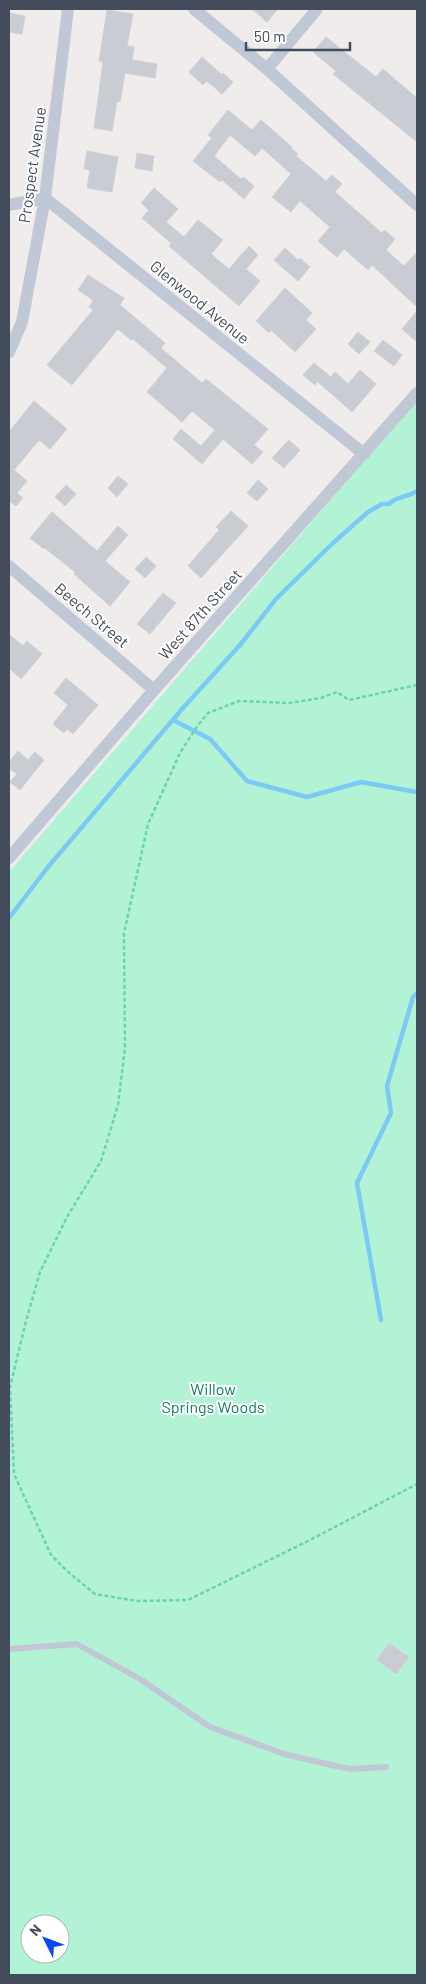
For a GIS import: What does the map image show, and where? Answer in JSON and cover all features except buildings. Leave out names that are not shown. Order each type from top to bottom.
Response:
[{"type":"street","name":"Prospect Avenue","points":[[9,352],[22,322],[46,198],[68,9]]},
{"type":"street","points":[[194,9],[268,69],[417,205]]},
{"type":"street","points":[[268,69],[317,9]]},
{"type":"street","points":[[9,205],[46,198]]},
{"type":"street","name":"Glenwood Avenue","points":[[46,198],[364,454]]},
{"type":"street","name":"West 87th Street","points":[[9,858],[154,690],[417,393]]},
{"type":"street","name":"Beech Street","points":[[9,566],[154,690]]},
{"type":"lane","points":[[9,1649],[77,1644],[140,1679],[210,1726],[284,1754],[349,1769],[386,1767]]},
{"type":"path","points":[[417,685],[349,700],[337,692],[321,698],[289,703],[239,701],[208,713],[180,752],[148,824],[124,933],[125,1048],[118,1105],[101,1161],[67,1218],[40,1272],[10,1387],[14,1474],[51,1555],[66,1571],[96,1594],[137,1601],[188,1600],[308,1541],[417,1484]]},
{"type":"green space","name":"Willow Springs Woods","points":[[417,400],[417,1975],[9,1975],[9,872]]},
{"type":"waterway","points":[[9,918],[48,867],[182,709],[240,645],[276,599],[333,543],[368,512],[382,504],[389,504],[394,500],[417,491]]},
{"type":"waterway","points":[[173,720],[210,739],[247,781],[307,797],[361,782],[417,792]]},
{"type":"waterway","points":[[381,1320],[357,1183],[391,1113],[387,1086],[413,997],[417,993]]}]
